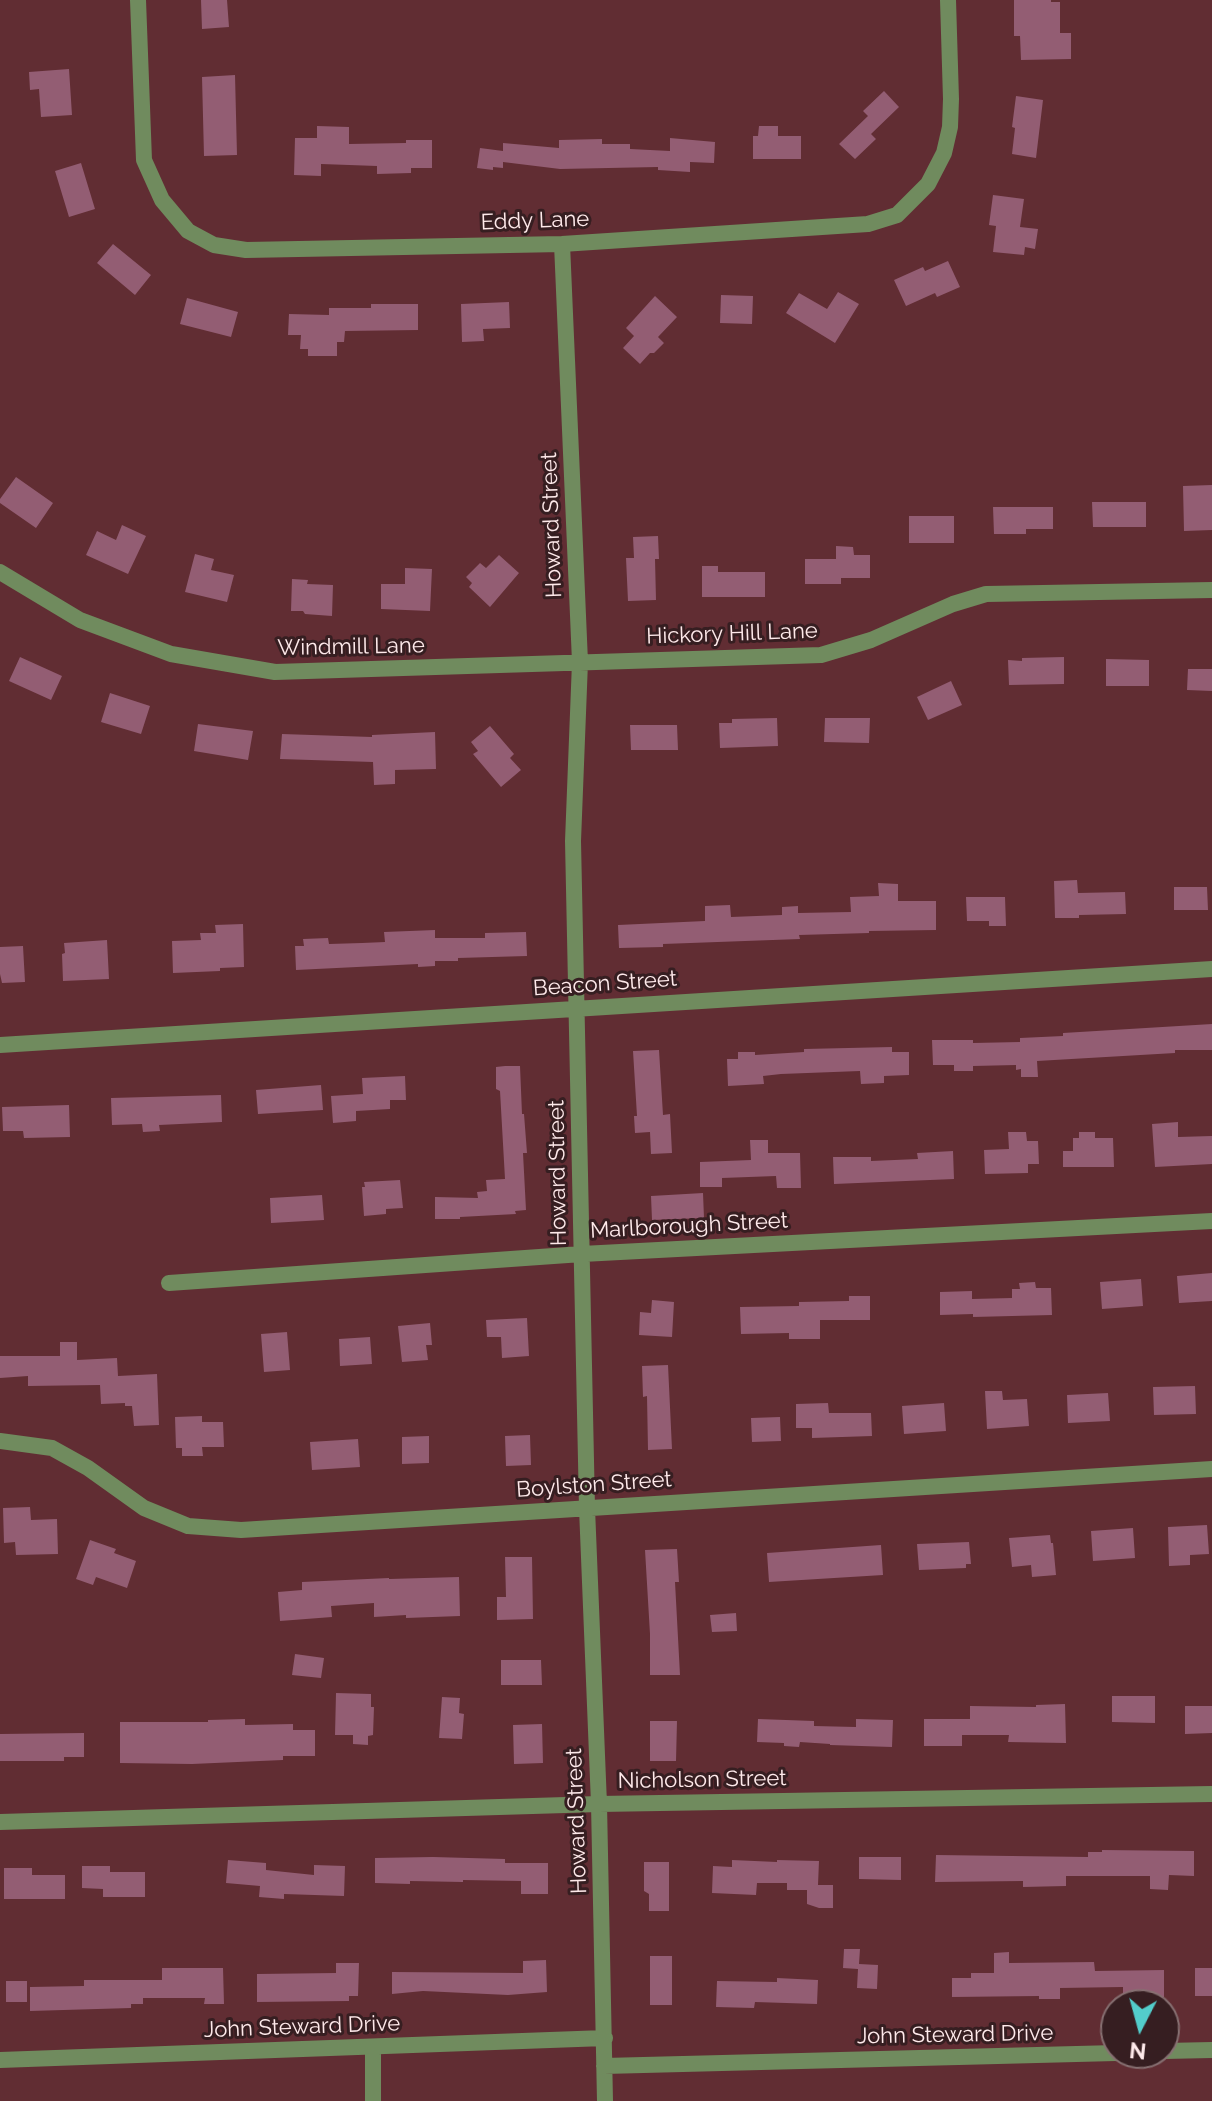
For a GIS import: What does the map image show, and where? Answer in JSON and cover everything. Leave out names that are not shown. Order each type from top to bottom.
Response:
[{"type":"street","name":"Eddy Lane","points":[[138,0],[144,160],[162,200],[188,231],[214,245],[246,250],[562,244],[868,224],[897,215],[928,184],[944,153],[950,127],[951,99],[948,0]]},
{"type":"street","name":"Howard Street","points":[[562,244],[580,662],[573,841],[587,1508],[599,1804],[605,2101]]},
{"type":"street","name":"Windmill Lane","points":[[0,572],[80,620],[171,654],[275,672],[580,662]]},
{"type":"street","name":"Hickory Hill Lane","points":[[580,662],[821,655],[871,640],[953,604],[986,594],[1212,590]]},
{"type":"street","name":"Beacon Street","points":[[0,1045],[1212,969]]},
{"type":"street","name":"Marlborough Street","points":[[169,1283],[582,1254],[1212,1221]]},
{"type":"street","name":"Boylston Street","points":[[0,1441],[52,1448],[88,1468],[144,1508],[188,1526],[241,1530],[1212,1469]]},
{"type":"street","name":"Nicholson Street","points":[[0,1822],[599,1804],[1212,1794]]},
{"type":"street","name":"John Steward Drive","points":[[0,2060],[605,2038]]},
{"type":"street","points":[[373,2047],[373,2101]]},
{"type":"street","points":[[1180,2051],[1212,2050]]},
{"type":"street","name":"John Steward Drive","points":[[604,2066],[1100,2053]]},
{"type":"building","points":[[201,0],[227,0],[229,27],[202,29]]},
{"type":"building","points":[[1014,0],[1060,2],[1060,33],[1071,33],[1071,59],[1021,60],[1020,36],[1014,36]]},
{"type":"building","points":[[69,69],[72,115],[41,117],[39,89],[30,90],[29,72]]},
{"type":"building","points":[[235,75],[237,155],[204,156],[202,77]]},
{"type":"building","points":[[884,91],[899,107],[871,134],[876,139],[855,159],[839,144],[868,116],[863,111]]},
{"type":"building","points":[[1016,96],[1043,100],[1036,158],[1012,154]]},
{"type":"building","points":[[317,126],[349,127],[349,144],[432,140],[432,168],[411,168],[411,173],[377,174],[377,166],[321,164],[321,176],[294,175],[295,138],[317,138]]},
{"type":"building","points":[[759,126],[778,126],[778,136],[801,136],[801,159],[753,159],[753,136],[758,136]]},
{"type":"building","points":[[670,138],[715,142],[714,163],[690,162],[690,172],[658,170],[658,167],[560,169],[503,162],[503,168],[477,168],[480,148],[503,151],[503,143],[559,148],[559,140],[602,139],[602,144],[630,144],[630,149],[670,151]]},
{"type":"building","points":[[81,163],[95,209],[69,217],[55,171]]},
{"type":"building","points":[[993,195],[1024,199],[1020,227],[1038,229],[1035,249],[1025,247],[1024,255],[993,252],[996,226],[989,225]]},
{"type":"building","points":[[113,244],[151,275],[135,295],[97,263]]},
{"type":"building","points":[[948,261],[960,287],[937,297],[935,293],[906,306],[894,280],[923,267],[925,271]]},
{"type":"building","points":[[838,292],[859,304],[835,343],[786,313],[799,293],[827,309]]},
{"type":"building","points":[[721,295],[753,296],[752,324],[720,323]]},
{"type":"building","points":[[655,296],[677,317],[658,337],[664,343],[640,364],[623,348],[634,336],[626,328]]},
{"type":"building","points":[[187,298],[238,312],[231,337],[180,324]]},
{"type":"building","points":[[509,302],[510,328],[483,329],[484,341],[462,342],[461,304]]},
{"type":"building","points":[[371,304],[418,304],[418,330],[345,331],[344,342],[337,342],[337,356],[308,356],[308,349],[300,349],[301,335],[288,335],[289,314],[329,315],[329,308],[371,308]]},
{"type":"building","points":[[16,477],[53,503],[36,528],[0,503]]},
{"type":"building","points":[[1212,485],[1212,530],[1184,531],[1183,486]]},
{"type":"building","points":[[1092,502],[1146,502],[1146,527],[1093,527]]},
{"type":"building","points":[[993,507],[1053,507],[1053,529],[1026,529],[1026,534],[994,534]]},
{"type":"building","points":[[909,516],[954,516],[954,543],[909,543]]},
{"type":"building","points":[[122,525],[146,536],[128,574],[86,555],[97,531],[116,540]]},
{"type":"building","points":[[658,536],[656,600],[628,601],[626,558],[634,558],[633,537]]},
{"type":"building","points":[[836,546],[853,547],[854,555],[870,555],[870,578],[841,578],[841,584],[805,584],[805,559],[836,559]]},
{"type":"building","points":[[195,554],[214,559],[211,570],[234,575],[227,602],[185,592]]},
{"type":"building","points":[[499,555],[519,573],[490,607],[469,587],[472,583],[466,577],[480,563],[486,568]]},
{"type":"building","points":[[702,566],[718,566],[718,572],[765,572],[765,597],[702,597]]},
{"type":"building","points":[[405,568],[432,569],[430,611],[381,609],[381,584],[405,584]]},
{"type":"building","points":[[292,579],[308,580],[307,584],[333,585],[332,616],[291,611]]},
{"type":"building","points":[[20,657],[62,676],[51,700],[9,681]]},
{"type":"building","points":[[1064,657],[1064,684],[1009,685],[1008,660]]},
{"type":"building","points":[[1106,659],[1149,660],[1149,686],[1106,686]]},
{"type":"building","points":[[1188,669],[1212,669],[1212,691],[1187,690]]},
{"type":"building","points":[[951,681],[962,705],[928,720],[917,697]]},
{"type":"building","points":[[110,693],[150,706],[141,734],[101,722]]},
{"type":"building","points":[[777,718],[778,746],[720,748],[719,723],[732,723],[732,719]]},
{"type":"building","points":[[825,718],[870,718],[869,743],[824,742]]},
{"type":"building","points":[[198,724],[253,731],[248,760],[194,751]]},
{"type":"building","points":[[630,725],[677,725],[678,750],[631,750]]},
{"type":"building","points":[[490,726],[514,754],[510,758],[521,770],[501,787],[473,754],[478,751],[471,742]]},
{"type":"building","points":[[435,732],[436,769],[395,770],[395,784],[374,785],[373,762],[280,759],[282,734],[372,737]]},
{"type":"building","points":[[1077,880],[1078,893],[1125,892],[1126,914],[1055,918],[1054,881]]},
{"type":"building","points":[[878,883],[898,884],[898,901],[936,901],[936,930],[869,931],[799,935],[800,939],[619,948],[618,925],[705,921],[705,906],[730,905],[731,917],[782,915],[782,907],[798,906],[798,913],[851,912],[850,897],[879,896]]},
{"type":"building","points":[[1174,887],[1207,887],[1208,910],[1174,910]]},
{"type":"building","points":[[966,897],[1005,897],[1006,926],[989,926],[989,921],[967,921]]},
{"type":"building","points":[[243,924],[244,967],[173,973],[172,941],[201,940],[200,933],[216,933],[215,925]]},
{"type":"building","points":[[435,930],[435,938],[485,938],[485,933],[526,932],[527,956],[458,958],[458,961],[435,961],[435,966],[418,967],[418,964],[296,970],[295,946],[304,946],[303,939],[328,938],[329,944],[385,942],[384,932]]},
{"type":"building","points":[[107,940],[109,979],[63,981],[64,943]]},
{"type":"building","points":[[23,946],[25,982],[2,983],[0,947]]},
{"type":"building","points":[[1212,1024],[1212,1050],[1037,1061],[1038,1077],[1021,1077],[1021,1069],[1016,1070],[1016,1065],[973,1066],[973,1071],[954,1071],[954,1065],[933,1065],[932,1040],[1020,1042],[1020,1038],[1063,1036],[1063,1033]]},
{"type":"building","points":[[892,1047],[892,1052],[909,1052],[909,1075],[884,1076],[884,1083],[861,1084],[860,1071],[763,1076],[764,1084],[728,1086],[727,1059],[738,1059],[738,1052],[755,1052],[755,1055],[804,1052],[804,1049]]},
{"type":"building","points":[[659,1050],[663,1115],[670,1114],[672,1153],[651,1154],[650,1132],[635,1133],[634,1116],[637,1116],[633,1051]]},
{"type":"building","points":[[520,1066],[527,1153],[523,1153],[526,1210],[515,1211],[516,1214],[435,1219],[435,1197],[478,1198],[477,1192],[487,1191],[486,1180],[505,1179],[496,1067]]},
{"type":"building","points":[[405,1076],[406,1100],[390,1100],[390,1109],[356,1111],[356,1121],[333,1123],[331,1096],[363,1094],[362,1078]]},
{"type":"building","points":[[321,1085],[323,1110],[258,1114],[256,1090]]},
{"type":"building","points":[[221,1095],[222,1122],[159,1125],[160,1131],[143,1132],[142,1124],[112,1125],[111,1098]]},
{"type":"building","points":[[69,1105],[70,1137],[24,1138],[23,1131],[3,1131],[2,1107]]},
{"type":"building","points":[[1178,1122],[1178,1137],[1212,1136],[1212,1164],[1155,1167],[1152,1124]]},
{"type":"building","points":[[1008,1132],[1026,1132],[1027,1141],[1038,1141],[1039,1164],[1028,1164],[1028,1173],[985,1174],[984,1150],[1009,1149]]},
{"type":"building","points":[[1079,1132],[1095,1132],[1095,1138],[1113,1138],[1114,1167],[1063,1167],[1063,1151],[1073,1151],[1073,1138],[1079,1138]]},
{"type":"building","points":[[750,1140],[768,1140],[768,1153],[800,1153],[801,1188],[777,1188],[776,1176],[722,1178],[722,1187],[700,1187],[700,1162],[751,1160]]},
{"type":"building","points":[[953,1151],[954,1179],[834,1184],[833,1157],[871,1157],[871,1161],[918,1159],[917,1153]]},
{"type":"building","points":[[400,1180],[403,1208],[386,1209],[386,1214],[364,1216],[364,1182]]},
{"type":"building","points":[[703,1193],[704,1218],[652,1220],[651,1196]]},
{"type":"building","points":[[322,1195],[324,1220],[271,1223],[270,1198]]},
{"type":"building","points":[[1212,1273],[1212,1301],[1179,1303],[1177,1276]]},
{"type":"building","points":[[1141,1279],[1143,1306],[1102,1309],[1100,1282]]},
{"type":"building","points":[[1035,1282],[1036,1288],[1051,1288],[1052,1315],[940,1315],[940,1292],[972,1291],[972,1299],[1012,1298],[1012,1289],[1020,1289],[1019,1283]]},
{"type":"building","points":[[849,1296],[870,1296],[870,1320],[820,1320],[820,1339],[789,1339],[789,1333],[741,1334],[740,1307],[849,1301]]},
{"type":"building","points":[[652,1300],[674,1302],[672,1337],[639,1335],[640,1312],[651,1313]]},
{"type":"building","points":[[527,1318],[529,1356],[502,1358],[501,1337],[487,1337],[486,1320]]},
{"type":"building","points":[[430,1323],[432,1345],[426,1345],[428,1360],[402,1362],[398,1326]]},
{"type":"building","points":[[287,1332],[290,1370],[264,1372],[261,1334]]},
{"type":"building","points":[[370,1337],[372,1364],[340,1366],[339,1339]]},
{"type":"building","points":[[60,1342],[77,1342],[77,1360],[117,1358],[118,1376],[157,1374],[159,1425],[134,1426],[132,1406],[125,1406],[125,1403],[101,1404],[100,1385],[28,1386],[28,1376],[0,1378],[0,1356],[60,1356]]},
{"type":"building","points":[[668,1365],[672,1449],[648,1450],[647,1396],[643,1397],[642,1366]]},
{"type":"building","points":[[1195,1386],[1196,1414],[1154,1415],[1153,1387]]},
{"type":"building","points":[[985,1391],[1002,1391],[1003,1400],[1027,1399],[1029,1426],[987,1429]]},
{"type":"building","points":[[1108,1393],[1110,1421],[1068,1423],[1067,1395]]},
{"type":"building","points":[[828,1403],[829,1413],[871,1413],[872,1436],[812,1438],[812,1428],[796,1428],[796,1404]]},
{"type":"building","points":[[944,1403],[946,1431],[904,1434],[902,1406]]},
{"type":"building","points":[[202,1416],[202,1422],[223,1422],[224,1447],[202,1447],[203,1456],[182,1456],[182,1448],[176,1448],[175,1417]]},
{"type":"building","points":[[780,1417],[781,1441],[752,1442],[751,1418]]},
{"type":"building","points":[[530,1435],[531,1465],[506,1466],[505,1436]]},
{"type":"building","points":[[429,1436],[429,1463],[402,1464],[402,1437]]},
{"type":"building","points":[[358,1439],[360,1467],[312,1470],[310,1442]]},
{"type":"building","points":[[30,1507],[31,1520],[57,1519],[58,1554],[16,1555],[15,1542],[4,1543],[3,1508]]},
{"type":"building","points":[[1207,1525],[1209,1554],[1190,1555],[1190,1565],[1169,1566],[1168,1527]]},
{"type":"building","points":[[1133,1528],[1135,1558],[1093,1561],[1091,1531]]},
{"type":"building","points":[[1050,1535],[1056,1575],[1032,1577],[1031,1565],[1012,1567],[1009,1538]]},
{"type":"building","points":[[90,1540],[116,1549],[114,1553],[136,1561],[127,1588],[96,1577],[93,1585],[76,1579]]},
{"type":"building","points":[[969,1542],[971,1564],[966,1564],[966,1568],[919,1570],[917,1544]]},
{"type":"building","points":[[881,1545],[883,1575],[769,1582],[767,1553]]},
{"type":"building","points":[[677,1549],[679,1582],[675,1582],[680,1675],[650,1675],[645,1550]]},
{"type":"building","points":[[505,1557],[532,1557],[533,1619],[497,1620],[497,1597],[506,1597]]},
{"type":"building","points":[[459,1577],[460,1616],[374,1617],[374,1603],[331,1606],[332,1617],[280,1621],[278,1592],[302,1590],[302,1582]]},
{"type":"building","points":[[736,1613],[737,1631],[712,1632],[710,1615]]},
{"type":"building","points":[[295,1654],[324,1658],[321,1678],[292,1675]]},
{"type":"building","points":[[501,1660],[541,1660],[542,1685],[501,1685]]},
{"type":"building","points":[[336,1693],[371,1694],[373,1735],[368,1736],[368,1745],[353,1744],[353,1735],[335,1735]]},
{"type":"building","points":[[1112,1696],[1155,1696],[1155,1723],[1112,1722]]},
{"type":"building","points":[[442,1697],[460,1698],[459,1713],[464,1714],[462,1739],[439,1738]]},
{"type":"building","points":[[1065,1704],[1066,1743],[1008,1742],[1009,1735],[962,1735],[962,1746],[924,1746],[924,1719],[970,1719],[970,1706]]},
{"type":"building","points":[[1185,1706],[1212,1706],[1212,1733],[1185,1734]]},
{"type":"building","points":[[245,1719],[245,1725],[293,1724],[293,1730],[315,1730],[315,1756],[192,1764],[120,1763],[120,1722]]},
{"type":"building","points":[[758,1719],[814,1721],[814,1726],[856,1727],[856,1719],[893,1720],[892,1747],[800,1742],[799,1747],[757,1742]]},
{"type":"building","points":[[650,1721],[677,1721],[676,1761],[650,1761]]},
{"type":"building","points":[[542,1724],[543,1763],[514,1764],[513,1725]]},
{"type":"building","points":[[84,1733],[84,1757],[64,1757],[64,1761],[0,1761],[0,1734]]},
{"type":"building","points":[[1194,1851],[1194,1876],[1169,1875],[1168,1890],[1150,1889],[1150,1876],[1066,1876],[1066,1886],[1023,1887],[1023,1881],[935,1882],[936,1855],[1088,1857],[1088,1852]]},
{"type":"building","points":[[433,1857],[548,1863],[548,1894],[521,1894],[521,1881],[375,1883],[375,1858]]},
{"type":"building","points":[[859,1857],[901,1857],[901,1880],[859,1879]]},
{"type":"building","points":[[228,1860],[266,1863],[266,1870],[314,1875],[314,1865],[345,1866],[344,1896],[284,1894],[284,1899],[259,1897],[260,1886],[226,1883]]},
{"type":"building","points":[[732,1860],[819,1861],[818,1885],[833,1885],[833,1908],[807,1904],[807,1890],[787,1890],[787,1883],[757,1883],[756,1895],[712,1893],[713,1866],[732,1867]]},
{"type":"building","points":[[644,1862],[669,1862],[669,1911],[649,1911],[649,1894],[644,1891]]},
{"type":"building","points":[[82,1866],[110,1866],[110,1872],[145,1872],[145,1897],[103,1897],[103,1889],[82,1888]]},
{"type":"building","points":[[4,1868],[32,1868],[32,1875],[65,1875],[65,1899],[4,1899]]},
{"type":"building","points":[[844,1949],[860,1949],[859,1964],[878,1965],[877,1989],[857,1988],[858,1969],[843,1968]]},
{"type":"building","points":[[1009,1952],[1009,1963],[1094,1962],[1095,1971],[1164,1970],[1164,1989],[1060,1988],[1060,1999],[1039,1999],[1039,1996],[952,1997],[952,1978],[971,1978],[971,1973],[994,1973],[994,1953]]},
{"type":"building","points":[[650,1956],[672,1956],[672,2005],[650,2005]]},
{"type":"building","points":[[546,1960],[547,1992],[508,1995],[423,1991],[392,1994],[392,1972],[523,1973],[523,1961]]},
{"type":"building","points":[[336,1963],[359,1963],[358,1996],[349,1996],[349,2001],[257,2002],[257,1974],[336,1973]]},
{"type":"building","points":[[162,1968],[223,1968],[224,2004],[204,2004],[205,1998],[143,1998],[143,2004],[131,2004],[131,2008],[30,2011],[30,1987],[84,1986],[84,1980],[162,1980]]},
{"type":"building","points":[[1195,1968],[1212,1968],[1212,1996],[1195,1996]]},
{"type":"building","points":[[777,1978],[818,1980],[817,2004],[755,2002],[754,2008],[716,2007],[717,1981],[777,1982]]},
{"type":"building","points":[[6,1981],[27,1981],[27,2002],[6,2002]]}]
